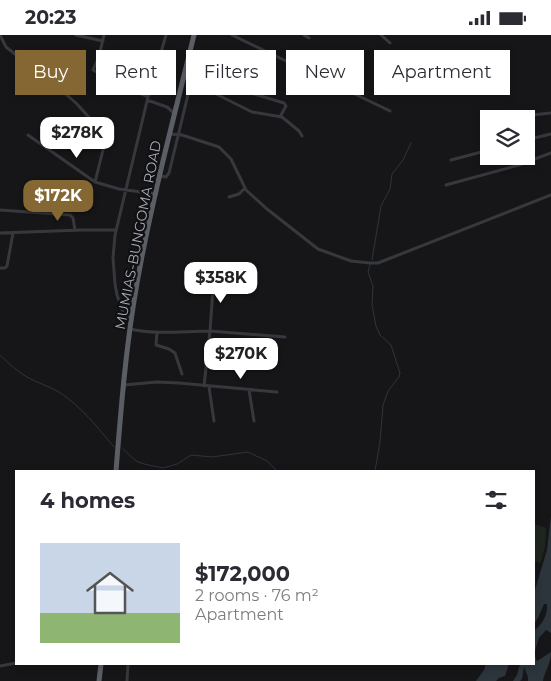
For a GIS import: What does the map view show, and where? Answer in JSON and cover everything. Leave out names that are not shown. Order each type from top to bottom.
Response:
[{"type":"highway","name":"MUMIAS-BUNGOMA ROAD","points":[[190,50],[194,35]]},
{"type":"highway","name":"MUMIAS-BUNGOMA ROAD","points":[[116,470],[123,385],[131,319],[141,261],[186,67]]},
{"type":"highway","points":[[99,681],[101,665]]},
{"type":"street","points":[[0,35],[6,47],[77,104],[104,134],[105,142],[95,182]]},
{"type":"street","points":[[76,35],[103,41]]},
{"type":"street","points":[[104,35],[98,59],[93,68],[94,71],[167,107],[174,115],[182,118]]},
{"type":"street","points":[[131,319],[124,315],[117,295],[113,258],[116,230],[148,99],[166,35]]},
{"type":"street","points":[[232,35],[390,111]]},
{"type":"street","points":[[304,35],[309,38]]},
{"type":"street","points":[[381,35],[390,43]]},
{"type":"street","points":[[180,93],[186,95]]},
{"type":"street","points":[[160,177],[168,175],[175,154],[187,95]]},
{"type":"street","points":[[219,95],[252,112],[280,117],[302,135]]},
{"type":"street","points":[[257,95],[284,103],[286,106],[280,117]]},
{"type":"street","points":[[177,105],[184,108]]},
{"type":"street","points":[[535,115],[551,113]]},
{"type":"street","points":[[170,132],[179,133],[219,147],[231,159],[244,189],[318,249],[350,261],[373,264],[551,195]]},
{"type":"street","points":[[535,137],[551,133]]},
{"type":"street","points":[[28,135],[95,182],[156,194]]},
{"type":"street","points":[[451,160],[480,152]]},
{"type":"street","points":[[165,153],[175,154]]},
{"type":"street","points":[[446,185],[519,165],[551,153]]},
{"type":"street","points":[[228,197],[238,194],[244,189]]},
{"type":"street","points":[[0,210],[70,215],[73,218],[75,230]]},
{"type":"street","points":[[0,233],[116,230]]},
{"type":"street","points":[[0,268],[5,269],[7,266],[13,233]]},
{"type":"street","points":[[204,386],[214,274]]},
{"type":"street","points":[[130,329],[157,332],[210,331],[285,337]]},
{"type":"street","points":[[157,332],[157,346],[169,349],[176,356],[182,374]]},
{"type":"street","points":[[123,385],[161,382],[277,392]]},
{"type":"street","points":[[210,387],[214,421]]},
{"type":"street","points":[[249,390],[254,421]]},
{"type":"street","points":[[0,666],[15,663]]},
{"type":"street","points":[[127,681],[128,665]]},
{"type":"shaded area","points":[[551,517],[551,633],[546,630],[539,638],[535,651],[535,629],[542,623],[547,604],[544,604],[535,622],[535,590],[547,550]]},
{"type":"shaded area","points":[[535,524],[546,528],[545,546],[540,563],[535,561]]},
{"type":"shaded area","points":[[551,652],[543,681],[528,681],[524,667],[522,679],[520,681],[513,681],[520,665],[535,665],[535,656],[537,661]]},
{"type":"shaded area","points":[[486,665],[509,665],[505,676],[496,681],[476,681]]},
{"type":"waterway","points":[[372,260],[381,206],[390,189],[392,174],[403,160],[411,143]]},
{"type":"waterway","points":[[370,265],[368,272],[373,286],[372,305],[376,326],[380,335],[391,345],[400,373],[388,391],[383,405],[375,470]]},
{"type":"waterway","points":[[0,355],[23,375],[55,390],[75,404],[114,447]]},
{"type":"waterway","points":[[123,449],[136,461],[163,468],[177,464],[191,455],[212,457],[248,452],[267,461],[276,470]]}]
